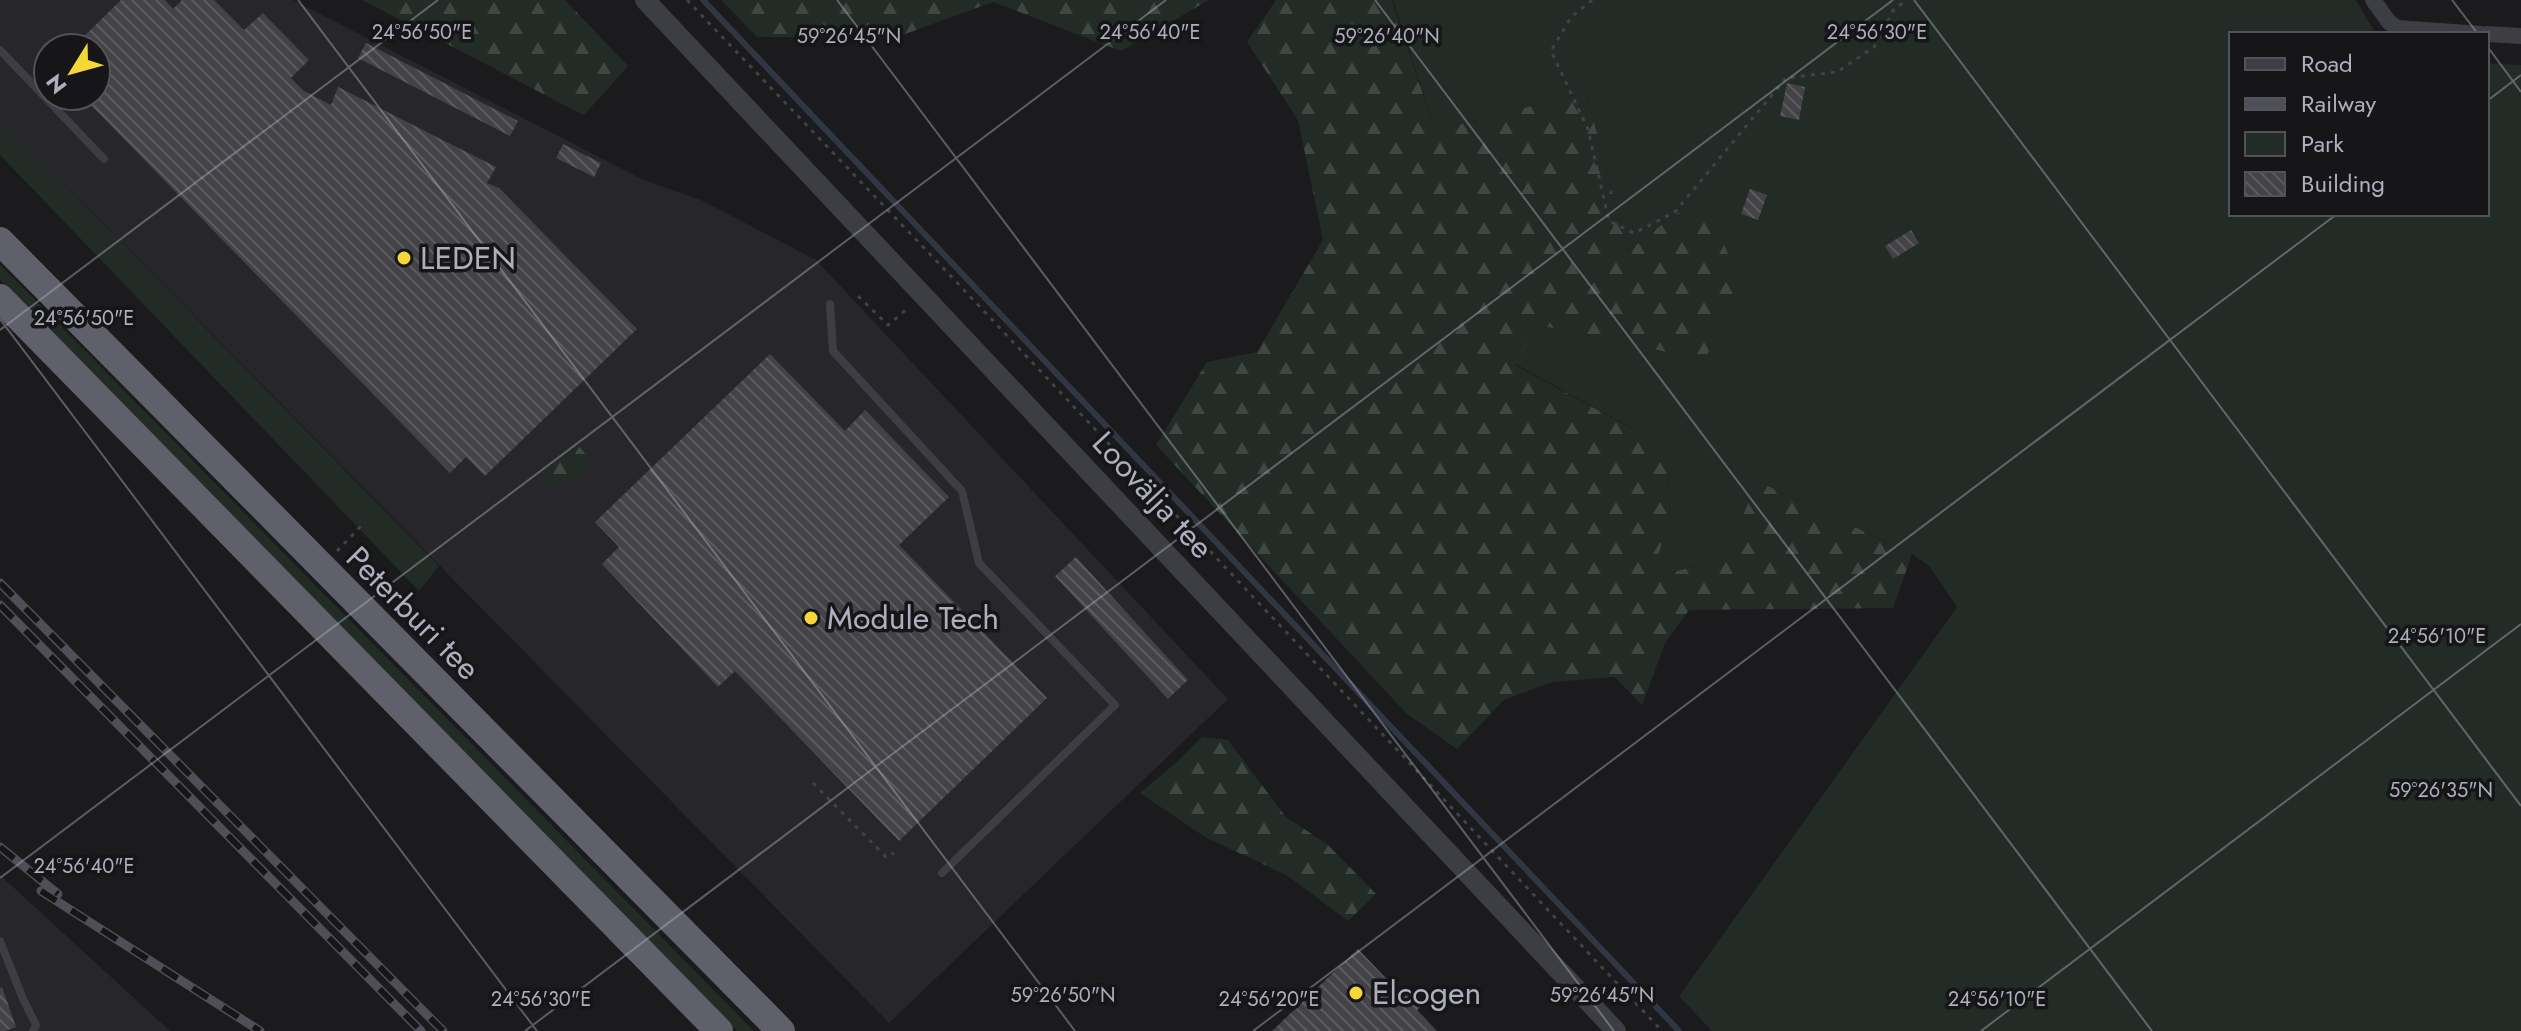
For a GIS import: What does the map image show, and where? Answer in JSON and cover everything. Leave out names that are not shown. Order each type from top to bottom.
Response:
[{"type":"highway","name":"Peterburi tee","points":[[0,241],[781,1031]]},
{"type":"highway","points":[[0,298],[719,1031]]},
{"type":"street","name":"Loovälja tee","points":[[645,0],[927,291],[1616,1031]]},
{"type":"street","points":[[2373,0],[2397,28],[2453,32]]},
{"type":"street","points":[[2489,34],[2521,36]]},
{"type":"lane","points":[[0,50],[104,159]]},
{"type":"lane","points":[[830,304],[833,351],[962,491],[979,563],[1115,705],[942,873]]},
{"type":"lane","points":[[0,941],[36,1025],[33,1031]]},
{"type":"path","points":[[687,0],[1662,1031]]},
{"type":"path","points":[[1592,0],[1571,17],[1551,51],[1588,129],[1609,221],[1634,233],[1675,212],[1786,78],[1837,72],[1874,47],[1894,9],[1907,0]]},
{"type":"path","points":[[858,296],[888,325],[947,272]]},
{"type":"path","points":[[321,568],[365,522]]},
{"type":"path","points":[[813,783],[886,857],[894,853]]},
{"type":"shaded area","points":[[0,0],[293,0],[644,180],[701,200],[816,260],[1228,699],[889,1023],[0,118]]},
{"type":"shaded area","points":[[0,875],[170,1031],[0,1031]]},
{"type":"green space","points":[[362,0],[565,0],[628,66],[584,115]]},
{"type":"green space","points":[[721,0],[1209,0],[1121,51],[993,2],[894,38],[757,37]]},
{"type":"green space","points":[[1276,0],[1392,0],[1435,131],[1586,92],[1628,251],[1677,213],[1715,222],[1740,283],[1705,360],[1538,325],[1515,365],[1657,442],[1668,460],[1670,520],[1650,579],[1726,557],[1757,481],[1912,554],[1893,608],[1689,610],[1665,643],[1642,705],[1615,677],[1552,682],[1504,700],[1457,749],[1407,714],[1156,445],[1207,362],[1257,352],[1323,240],[1298,120],[1247,42]]},
{"type":"green space","points":[[1393,0],[2356,0],[2375,32],[2229,32],[2229,216],[2489,216],[2489,63],[2521,65],[2521,1031],[1712,1031],[1679,996],[1957,607],[1929,566],[1912,554],[1757,481],[1726,557],[1649,579],[1670,520],[1668,460],[1657,442],[1515,364],[1538,325],[1705,360],[1677,213],[1628,251],[1586,92],[1435,131]]},
{"type":"green space","points":[[0,118],[439,566],[419,591],[0,155]]},
{"type":"green space","points":[[0,264],[754,1031],[737,1031],[0,280]]},
{"type":"green space","points":[[576,443],[590,459],[582,475],[557,489],[546,484],[542,475],[548,466]]},
{"type":"green space","points":[[1202,737],[1228,740],[1286,817],[1327,844],[1376,894],[1348,921],[1288,876],[1205,837],[1140,793]]},
{"type":"building","name":"LEDEN","points":[[121,0],[165,0],[173,9],[182,0],[214,0],[244,30],[263,13],[309,60],[291,78],[304,91],[331,105],[338,87],[496,167],[487,183],[499,188],[637,329],[485,476],[466,457],[450,473],[98,112],[112,112],[112,32],[88,32]]},
{"type":"building","points":[[366,43],[518,121],[510,136],[358,58]]},
{"type":"building","points":[[1787,83],[1805,87],[1799,120],[1780,116]]},
{"type":"building","points":[[563,144],[601,163],[594,177],[556,158]]},
{"type":"building","points":[[1750,189],[1767,195],[1758,220],[1741,214]]},
{"type":"building","points":[[1911,230],[1919,243],[1893,259],[1885,246]]},
{"type":"building","name":"Module Tech","points":[[770,354],[845,431],[865,410],[949,497],[899,545],[1047,698],[899,841],[735,671],[718,687],[602,564],[619,547],[595,522]]},
{"type":"building","points":[[1076,557],[1188,680],[1168,699],[1055,576]]},
{"type":"building","name":"Elcogen","points":[[1358,949],[1404,997],[1412,990],[1425,1003],[1417,1010],[1437,1031],[1272,1031]]},
{"type":"building","points":[[2,987],[16,1027],[5,1031],[0,1031]]},
{"type":"waterway","points":[[703,0],[1679,1031]]},
{"type":"railway","points":[[0,583],[443,1031]]},
{"type":"railway","points":[[0,605],[421,1031]]},
{"type":"railway","points":[[0,847],[58,894]]},
{"type":"railway","points":[[41,891],[260,1031]]},
{"type":"place","name":"LEDEN","points":[[404,258]]},
{"type":"place","name":"Module Tech","points":[[811,618]]},
{"type":"place","name":"Elcogen","points":[[1356,993]]}]
